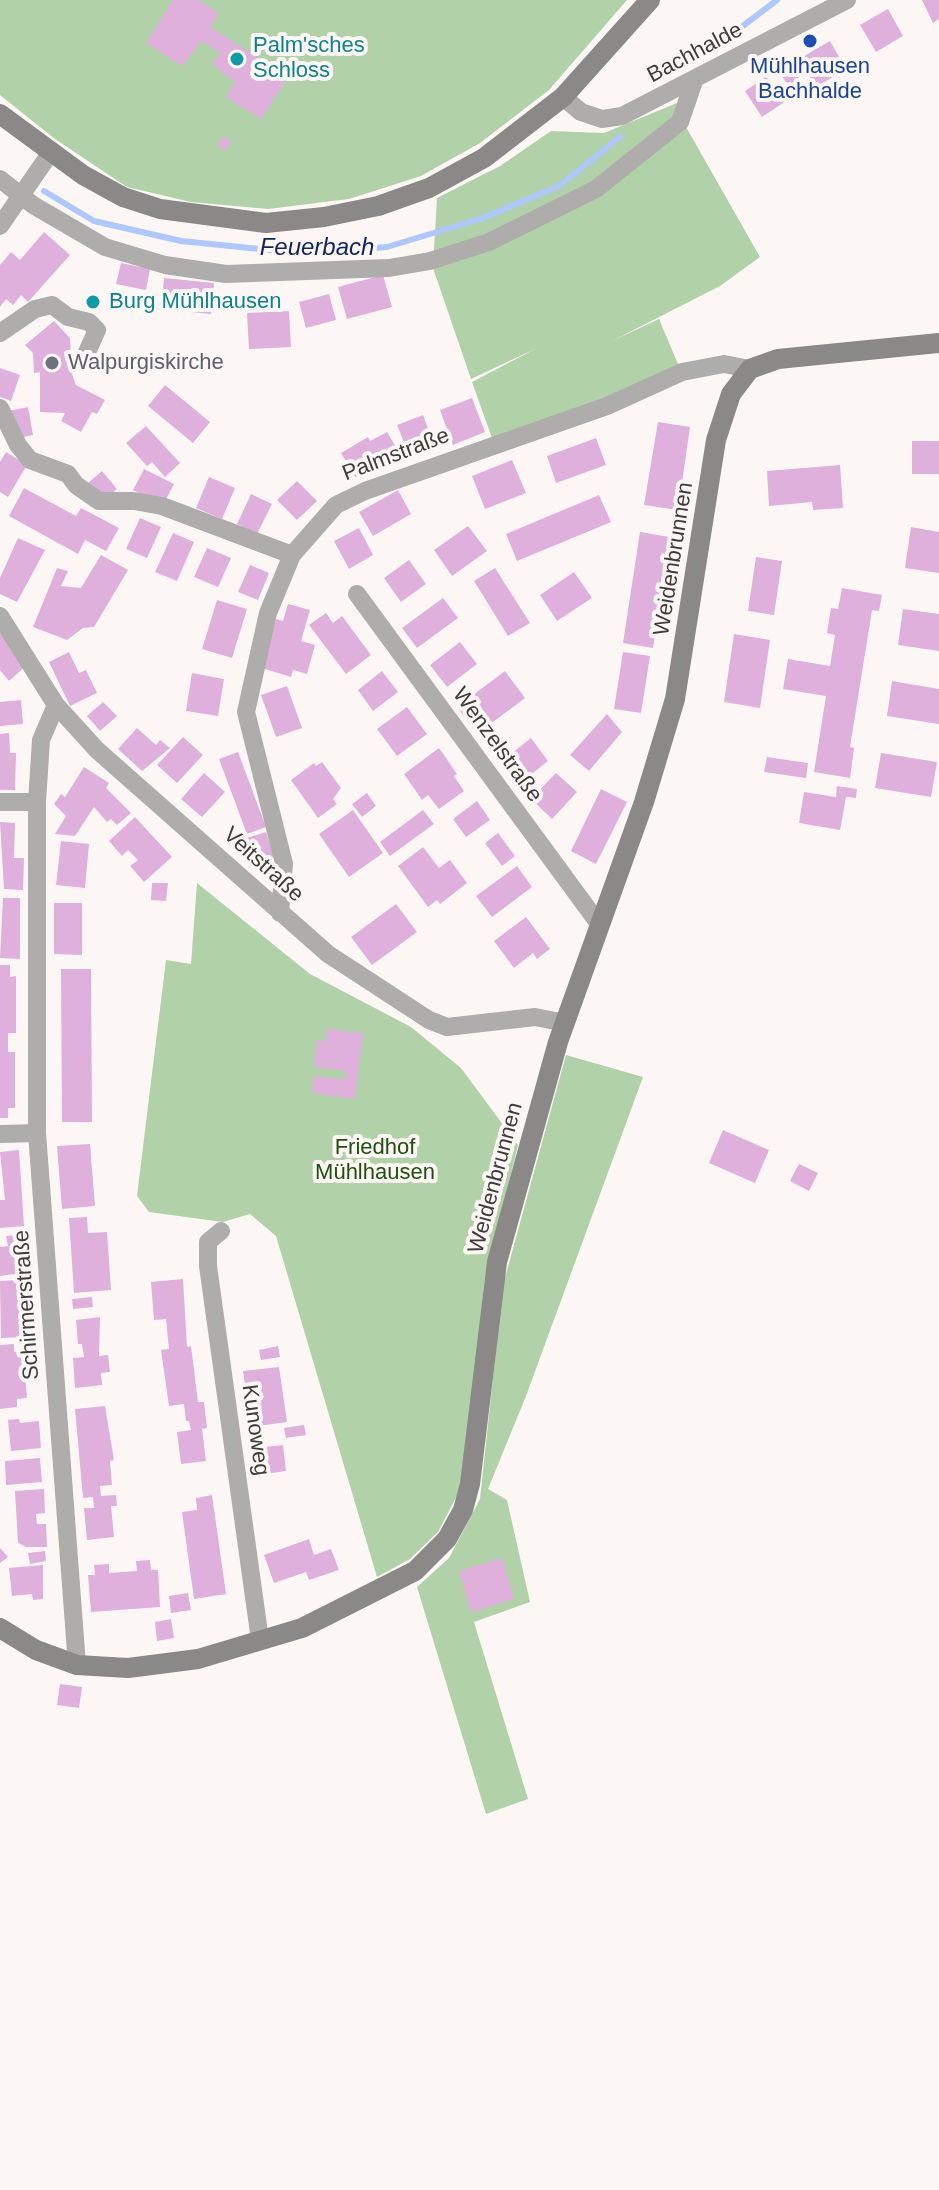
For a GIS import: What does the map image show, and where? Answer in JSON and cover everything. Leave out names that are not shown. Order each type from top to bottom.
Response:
[{"type":"street","points":[[0,114],[51,152],[123,197],[160,209],[266,223],[378,206],[429,188],[484,158],[563,97],[650,0]]},
{"type":"street","name":"Bachhalde","points":[[563,97],[581,112],[602,119],[644,107],[847,0]]},
{"type":"street","points":[[0,179],[20,195],[105,247],[180,268],[226,274],[389,268],[430,261],[489,242],[596,189],[680,122],[694,81]]},
{"type":"street","points":[[0,226],[51,152]]},
{"type":"street","points":[[0,333],[35,309],[52,305],[68,317],[89,322],[97,330],[83,361]]},
{"type":"street","points":[[750,369],[778,359],[939,343]]},
{"type":"street","name":"Palmstraße","points":[[280,913],[284,864],[246,712],[268,613],[292,555],[336,505],[365,491],[607,406],[682,372],[724,364],[750,369]]},
{"type":"street","name":"Weidenbrunnen","points":[[0,1628],[36,1650],[77,1665],[128,1668],[198,1659],[302,1628],[415,1571],[447,1539],[463,1510],[473,1467],[497,1262],[565,1023],[644,802],[675,699],[716,440],[731,394],[750,369]]},
{"type":"street","points":[[0,408],[18,445],[30,460],[68,474],[76,485],[99,501],[134,501],[162,506],[278,553],[292,555]]},
{"type":"street","name":"Wenzelstraße","points":[[357,594],[599,924]]},
{"type":"street","name":"Veitstraße","points":[[0,616],[56,705],[97,750],[328,954],[429,1020],[447,1027],[535,1017],[565,1023]]},
{"type":"street","name":"Schirmerstraße","points":[[56,705],[41,740],[37,802],[37,1133],[77,1665]]},
{"type":"street","points":[[0,802],[37,802]]},
{"type":"street","points":[[0,1134],[37,1133]]},
{"type":"street","name":"Kunoweg","points":[[221,1231],[208,1242],[208,1266],[260,1640]]},
{"type":"green space","points":[[0,0],[627,0],[549,90],[480,143],[421,176],[349,199],[268,209],[191,202],[127,187],[55,139],[0,95]]},
{"type":"green space","points":[[677,103],[686,127],[760,257],[720,286],[612,341],[659,319],[678,364],[603,399],[492,438],[472,382],[537,348],[471,379],[433,268],[437,198],[500,166],[551,131],[604,133]]},
{"type":"green space","name":"Friedhof Mühlhausen","points":[[197,883],[310,974],[411,1027],[461,1068],[518,1145],[485,1278],[462,1486],[438,1532],[410,1559],[377,1577],[276,1236],[250,1214],[223,1222],[149,1212],[137,1196],[166,960],[191,964]]},
{"type":"green space","points":[[566,1055],[643,1077],[526,1396],[488,1489],[507,1500],[530,1602],[474,1622],[528,1799],[486,1814],[417,1587],[449,1558],[480,1499],[503,1285]]},
{"type":"building","name":"Palm'sches Schloss","points":[[173,0],[198,0],[219,13],[210,27],[288,77],[261,119],[226,97],[235,82],[212,64],[220,53],[202,41],[182,66],[146,43]]},
{"type":"building","points":[[922,0],[939,0],[939,19],[933,23]]},
{"type":"building","points":[[888,9],[903,36],[876,52],[860,25]]},
{"type":"building","points":[[830,41],[846,69],[816,87],[799,59]]},
{"type":"building","points":[[789,63],[805,87],[794,94],[778,70]]},
{"type":"building","points":[[766,77],[786,101],[762,117],[745,91]]},
{"type":"building","points":[[221,137],[229,138],[231,143],[225,150],[218,147]]},
{"type":"building","points":[[44,232],[70,255],[28,302],[21,295],[13,305],[6,299],[0,307],[0,265],[11,252],[20,260]]},
{"type":"building","points":[[121,263],[150,269],[146,290],[116,284]]},
{"type":"building","points":[[383,275],[392,307],[347,319],[338,287]]},
{"type":"building","points":[[164,278],[214,283],[211,314],[161,309]]},
{"type":"building","points":[[329,294],[336,320],[306,328],[299,302]]},
{"type":"building","points":[[289,311],[291,347],[249,349],[247,313]]},
{"type":"building","name":"Walpurgiskirche","points":[[54,321],[70,338],[72,374],[76,385],[105,400],[97,414],[92,412],[81,432],[61,421],[65,413],[40,412],[40,372],[34,373],[33,353],[25,345]]},
{"type":"building","points":[[0,368],[20,375],[11,401],[0,397]]},
{"type":"building","points":[[165,385],[210,422],[193,443],[148,406]]},
{"type":"building","points":[[472,398],[485,432],[453,445],[440,410]]},
{"type":"building","points":[[28,407],[33,435],[13,439],[8,411]]},
{"type":"building","points":[[423,415],[433,442],[408,452],[397,425]]},
{"type":"building","points":[[658,422],[690,427],[678,510],[644,505]]},
{"type":"building","points":[[146,426],[180,463],[165,477],[152,462],[147,466],[126,443]]},
{"type":"building","points":[[387,432],[399,452],[355,477],[341,453],[368,437],[370,441]]},
{"type":"building","points":[[596,438],[606,465],[556,483],[547,456]]},
{"type":"building","points":[[912,441],[939,441],[939,474],[912,474]]},
{"type":"building","points":[[6,452],[27,465],[8,497],[0,492],[0,462]]},
{"type":"building","points":[[512,460],[526,493],[485,509],[472,476]]},
{"type":"building","points":[[840,465],[843,508],[813,510],[812,502],[769,506],[767,471]]},
{"type":"building","points":[[144,469],[174,484],[163,505],[133,490]]},
{"type":"building","points":[[102,471],[117,489],[103,500],[88,483]]},
{"type":"building","points":[[209,477],[235,488],[222,519],[196,508]]},
{"type":"building","points":[[297,481],[317,501],[297,520],[277,500]]},
{"type":"building","points":[[24,488],[76,516],[81,508],[119,528],[106,551],[85,540],[78,554],[9,516]]},
{"type":"building","points":[[398,490],[411,514],[373,536],[359,512]]},
{"type":"building","points":[[251,494],[272,504],[257,534],[237,524]]},
{"type":"building","points":[[599,495],[611,522],[517,561],[506,534]]},
{"type":"building","points":[[140,518],[161,527],[147,558],[126,549]]},
{"type":"building","points":[[468,526],[487,551],[452,576],[434,550]]},
{"type":"building","points":[[911,527],[939,532],[939,573],[905,568]]},
{"type":"building","points":[[359,528],[373,555],[349,569],[334,541]]},
{"type":"building","points":[[640,532],[670,537],[653,648],[623,643]]},
{"type":"building","points":[[173,533],[194,542],[177,581],[155,572]]},
{"type":"building","points":[[18,538],[45,550],[17,602],[0,594],[0,578]]},
{"type":"building","points":[[207,548],[231,558],[218,587],[194,577]]},
{"type":"building","points":[[101,555],[128,570],[94,627],[83,628],[67,640],[33,627],[57,568],[68,571],[61,586],[81,588]]},
{"type":"building","points":[[756,557],[782,561],[774,615],[748,611]]},
{"type":"building","points":[[409,560],[426,584],[401,602],[384,578]]},
{"type":"building","points":[[250,565],[269,573],[258,600],[238,592]]},
{"type":"building","points":[[495,568],[530,623],[508,636],[474,581]]},
{"type":"building","points":[[574,572],[592,598],[557,621],[540,595]]},
{"type":"building","points":[[842,588],[882,595],[879,611],[872,610],[850,747],[854,748],[850,778],[814,772],[826,696],[783,689],[788,659],[830,666],[835,635],[827,633],[831,608],[838,609]]},
{"type":"building","points":[[443,598],[458,618],[417,648],[402,628]]},
{"type":"building","points":[[217,600],[247,609],[232,658],[202,649]]},
{"type":"building","points":[[288,604],[310,610],[301,641],[315,645],[307,674],[293,670],[291,677],[262,668],[276,619],[283,621]]},
{"type":"building","points":[[903,609],[939,614],[939,651],[898,645]]},
{"type":"building","points":[[326,613],[333,623],[342,616],[371,655],[346,674],[309,625]]},
{"type":"building","points":[[0,633],[27,665],[9,681],[0,670]]},
{"type":"building","points":[[734,634],[770,640],[760,708],[724,702]]},
{"type":"building","points":[[460,642],[477,664],[447,687],[430,665]]},
{"type":"building","points":[[69,652],[79,673],[86,670],[97,693],[70,706],[49,662]]},
{"type":"building","points":[[623,652],[650,656],[641,713],[614,709]]},
{"type":"building","points":[[382,671],[398,692],[373,711],[358,690]]},
{"type":"building","points":[[505,671],[525,698],[477,734],[457,707]]},
{"type":"building","points":[[192,673],[224,679],[218,716],[186,711]]},
{"type":"building","points":[[892,681],[939,689],[939,724],[887,716]]},
{"type":"building","points":[[287,686],[302,728],[276,737],[261,695]]},
{"type":"building","points":[[21,700],[23,724],[0,726],[0,702]]},
{"type":"building","points":[[103,702],[117,716],[100,731],[87,716]]},
{"type":"building","points":[[407,707],[427,734],[397,756],[377,729]]},
{"type":"building","points":[[607,714],[622,732],[589,771],[570,755]]},
{"type":"building","points":[[137,728],[156,745],[160,740],[170,748],[142,771],[118,749]]},
{"type":"building","points":[[9,733],[10,753],[16,753],[15,790],[0,790],[0,734]]},
{"type":"building","points":[[183,737],[203,755],[177,783],[157,765]]},
{"type":"building","points":[[531,738],[548,761],[519,784],[502,761]]},
{"type":"building","points":[[439,748],[457,774],[454,776],[464,791],[439,809],[428,795],[422,800],[404,774]]},
{"type":"building","points":[[238,752],[266,827],[247,834],[219,759]]},
{"type":"building","points":[[881,753],[937,762],[931,797],[875,788]]},
{"type":"building","points":[[767,757],[808,763],[806,778],[764,772]]},
{"type":"building","points":[[322,762],[341,788],[333,799],[337,804],[318,818],[291,780],[314,763],[316,766]]},
{"type":"building","points":[[84,767],[109,783],[106,788],[131,813],[117,825],[111,819],[107,822],[94,807],[75,836],[55,834],[66,816],[54,804],[61,794],[65,797]]},
{"type":"building","points":[[204,773],[225,792],[202,817],[181,799]]},
{"type":"building","points":[[556,773],[577,792],[552,819],[531,799]]},
{"type":"building","points":[[837,786],[857,789],[856,798],[846,797],[840,830],[799,823],[804,792],[836,797]]},
{"type":"building","points":[[601,789],[627,802],[596,864],[571,851]]},
{"type":"building","points":[[367,793],[376,806],[362,817],[352,804]]},
{"type":"building","points":[[477,801],[490,820],[466,837],[453,819]]},
{"type":"building","points":[[353,810],[383,853],[349,877],[319,834]]},
{"type":"building","points":[[423,810],[434,824],[390,856],[380,842]]},
{"type":"building","points":[[135,817],[172,857],[144,882],[130,866],[138,860],[128,850],[122,856],[109,841]]},
{"type":"building","points":[[0,822],[15,823],[14,858],[24,858],[23,890],[4,889]]},
{"type":"building","points":[[266,832],[275,859],[250,868],[240,840]]},
{"type":"building","points":[[498,833],[515,856],[502,866],[485,843]]},
{"type":"building","points":[[61,841],[89,844],[85,888],[56,885]]},
{"type":"building","points":[[423,847],[439,868],[450,860],[467,883],[440,904],[437,900],[428,907],[398,866]]},
{"type":"building","points":[[517,866],[532,887],[492,917],[476,896]]},
{"type":"building","points":[[152,883],[168,883],[166,901],[151,900]]},
{"type":"building","points":[[3,898],[20,898],[20,959],[0,958]]},
{"type":"building","points":[[54,903],[82,903],[82,955],[54,954]]},
{"type":"building","points":[[396,904],[417,932],[372,965],[351,937]]},
{"type":"building","points":[[526,917],[550,949],[537,959],[533,953],[514,968],[494,941]]},
{"type":"building","points":[[0,965],[10,965],[10,977],[16,976],[16,1033],[8,1033],[8,1052],[15,1052],[15,1108],[8,1108],[8,1118],[0,1118]]},
{"type":"building","points":[[61,969],[91,969],[92,1122],[62,1122]]},
{"type":"building","points":[[327,1029],[363,1033],[355,1099],[312,1093],[314,1076],[345,1079],[346,1071],[314,1067],[317,1040],[326,1041]]},
{"type":"building","points":[[723,1130],[769,1150],[755,1183],[709,1163]]},
{"type":"building","points":[[90,1144],[95,1206],[62,1209],[57,1146]]},
{"type":"building","points":[[19,1150],[24,1226],[0,1228],[0,1200],[5,1200],[0,1152]]},
{"type":"building","points":[[799,1164],[818,1173],[809,1191],[790,1181]]},
{"type":"building","points":[[87,1217],[88,1233],[107,1232],[111,1290],[74,1293],[69,1218]]},
{"type":"building","points":[[25,1234],[29,1272],[0,1276],[0,1247],[8,1246],[6,1236]]},
{"type":"building","points":[[183,1279],[187,1347],[191,1346],[198,1402],[204,1402],[207,1428],[202,1429],[206,1461],[181,1464],[177,1432],[191,1430],[189,1421],[186,1421],[184,1404],[169,1406],[161,1350],[169,1349],[166,1319],[154,1320],[151,1282]]},
{"type":"building","points":[[17,1280],[17,1290],[26,1290],[27,1314],[22,1314],[24,1337],[1,1338],[0,1281]]},
{"type":"building","points":[[92,1297],[93,1307],[73,1309],[72,1299]]},
{"type":"building","points":[[100,1317],[99,1356],[108,1355],[110,1372],[101,1373],[102,1385],[75,1388],[73,1358],[84,1357],[82,1344],[78,1344],[76,1320]]},
{"type":"building","points":[[14,1344],[14,1352],[23,1351],[27,1398],[17,1399],[17,1407],[0,1409],[0,1345]]},
{"type":"building","points":[[278,1346],[280,1357],[261,1360],[259,1350]]},
{"type":"building","points":[[279,1367],[287,1422],[251,1427],[243,1371]]},
{"type":"building","points":[[105,1406],[114,1460],[110,1461],[112,1485],[100,1486],[101,1496],[116,1495],[117,1506],[111,1506],[114,1537],[87,1540],[84,1508],[94,1508],[93,1497],[83,1498],[75,1409]]},
{"type":"building","points":[[19,1419],[20,1423],[39,1421],[41,1448],[11,1451],[8,1420]]},
{"type":"building","points":[[304,1425],[306,1435],[286,1438],[284,1428]]},
{"type":"building","points":[[283,1445],[286,1471],[258,1475],[254,1448]]},
{"type":"building","points":[[40,1458],[42,1482],[6,1485],[5,1461]]},
{"type":"building","points":[[44,1489],[45,1513],[36,1514],[37,1524],[46,1524],[47,1547],[26,1547],[18,1543],[15,1491]]},
{"type":"building","points":[[212,1495],[226,1594],[194,1599],[182,1512],[197,1510],[196,1498]]},
{"type":"building","points":[[309,1539],[314,1555],[331,1549],[339,1570],[309,1580],[306,1572],[274,1583],[264,1555]]},
{"type":"building","points":[[0,1548],[8,1557],[0,1563]]},
{"type":"building","points":[[45,1551],[46,1561],[30,1564],[28,1553]]},
{"type":"building","points":[[502,1558],[514,1599],[471,1612],[459,1571]]},
{"type":"building","points":[[150,1560],[151,1570],[158,1570],[160,1607],[91,1612],[88,1575],[95,1575],[94,1565],[109,1564],[109,1573],[137,1571],[136,1561]]},
{"type":"building","points":[[43,1565],[43,1599],[33,1600],[32,1594],[12,1596],[9,1568]]},
{"type":"building","points":[[188,1593],[191,1610],[171,1613],[169,1596]]},
{"type":"building","points":[[171,1619],[174,1638],[157,1641],[155,1622]]},
{"type":"building","points":[[60,1684],[82,1687],[79,1708],[57,1705]]},
{"type":"waterway","name":"Feuerbach","points":[[731,35],[777,0]]},
{"type":"waterway","name":"Feuerbach","points":[[44,191],[94,221],[181,241],[299,253],[387,247],[483,218],[559,186],[620,137]]},
{"type":"place","name":"Mühlhausen Bachhalde","points":[[810,41]]},
{"type":"place","name":"Palm'sches Schloss","points":[[237,59]]},
{"type":"place","name":"Burg Mühlhausen","points":[[93,302]]},
{"type":"place","name":"Walpurgiskirche","points":[[52,363]]}]
